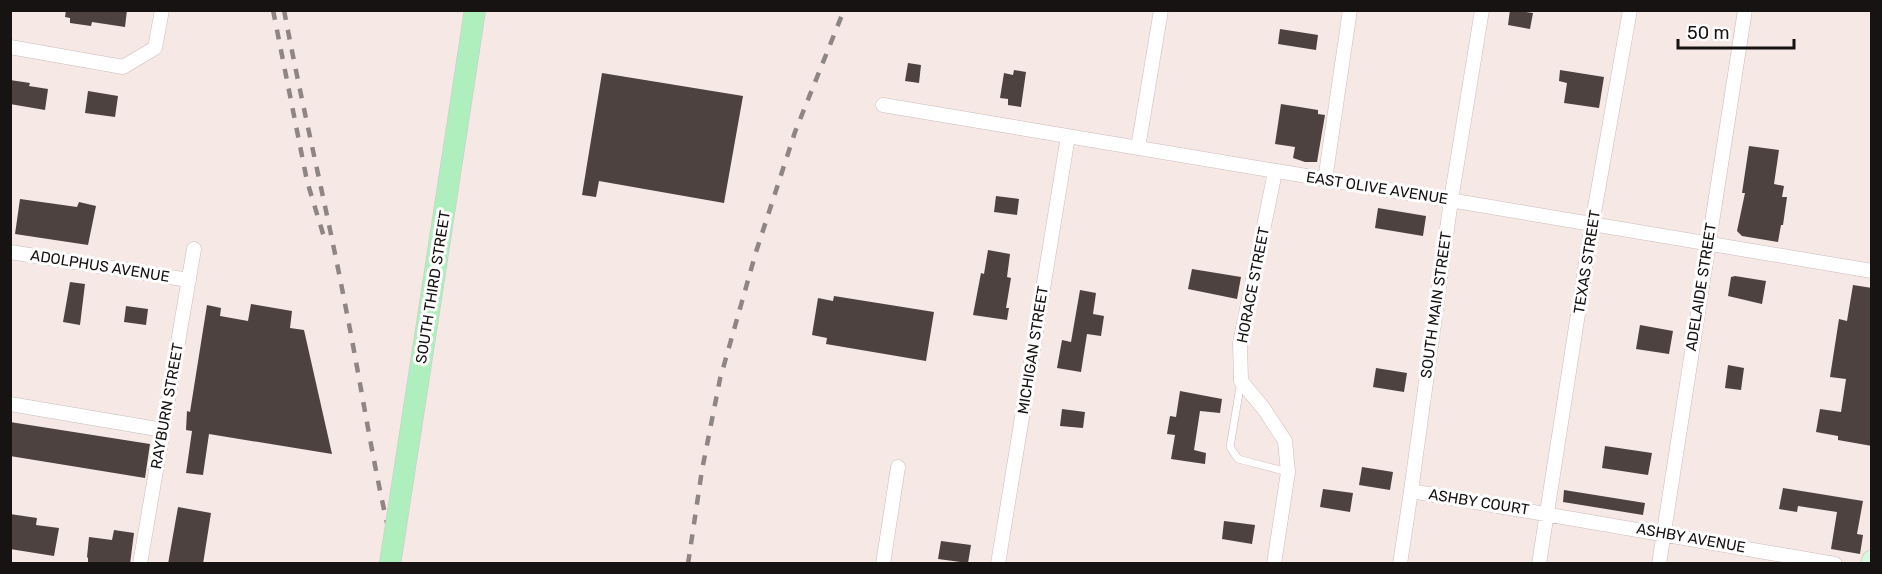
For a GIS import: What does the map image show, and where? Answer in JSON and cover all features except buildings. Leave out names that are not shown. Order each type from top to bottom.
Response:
[{"type":"main road","name":"SOUTH THIRD STREET","points":[[390,564],[475,10]]},
{"type":"street","points":[[10,47],[123,67],[155,48],[162,10]]},
{"type":"street","points":[[1138,148],[1161,10]]},
{"type":"street","points":[[1325,180],[1350,10]]},
{"type":"street","name":"SOUTH MAIN STREET","points":[[1400,564],[1412,491],[1450,200],[1482,10]]},
{"type":"street","name":"TEXAS STREET","points":[[1539,564],[1592,224],[1630,10]]},
{"type":"street","name":"ADELAIDE STREET","points":[[1659,564],[1745,10]]},
{"type":"street","name":"EAST OLIVE AVENUE","points":[[883,105],[1872,272]]},
{"type":"street","name":"MICHIGAN STREET","points":[[998,564],[1068,136]]},
{"type":"street","name":"HORACE STREET","points":[[1241,381],[1240,343],[1275,172]]},
{"type":"street","name":"RAYBURN STREET","points":[[140,564],[194,249]]},
{"type":"street","name":"ADOLPHUS AVENUE","points":[[10,252],[189,280]]},
{"type":"street","points":[[1241,381],[1264,409],[1285,441],[1288,472],[1274,564]]},
{"type":"street","points":[[10,404],[163,430]]},
{"type":"street","points":[[883,564],[898,467]]},
{"type":"street","name":"ASHBY COURT","points":[[1412,491],[1547,514]]},
{"type":"street","name":"ASHBY AVENUE","points":[[1547,514],[1835,564]]},
{"type":"lane","points":[[1241,381],[1230,447],[1238,459],[1288,472]]},
{"type":"railway","points":[[273,10],[307,181],[324,237]]},
{"type":"railway","points":[[284,10],[339,272],[382,501],[397,564]]},
{"type":"railway","points":[[688,564],[702,470],[720,379],[756,252],[795,132],[844,10]]}]
